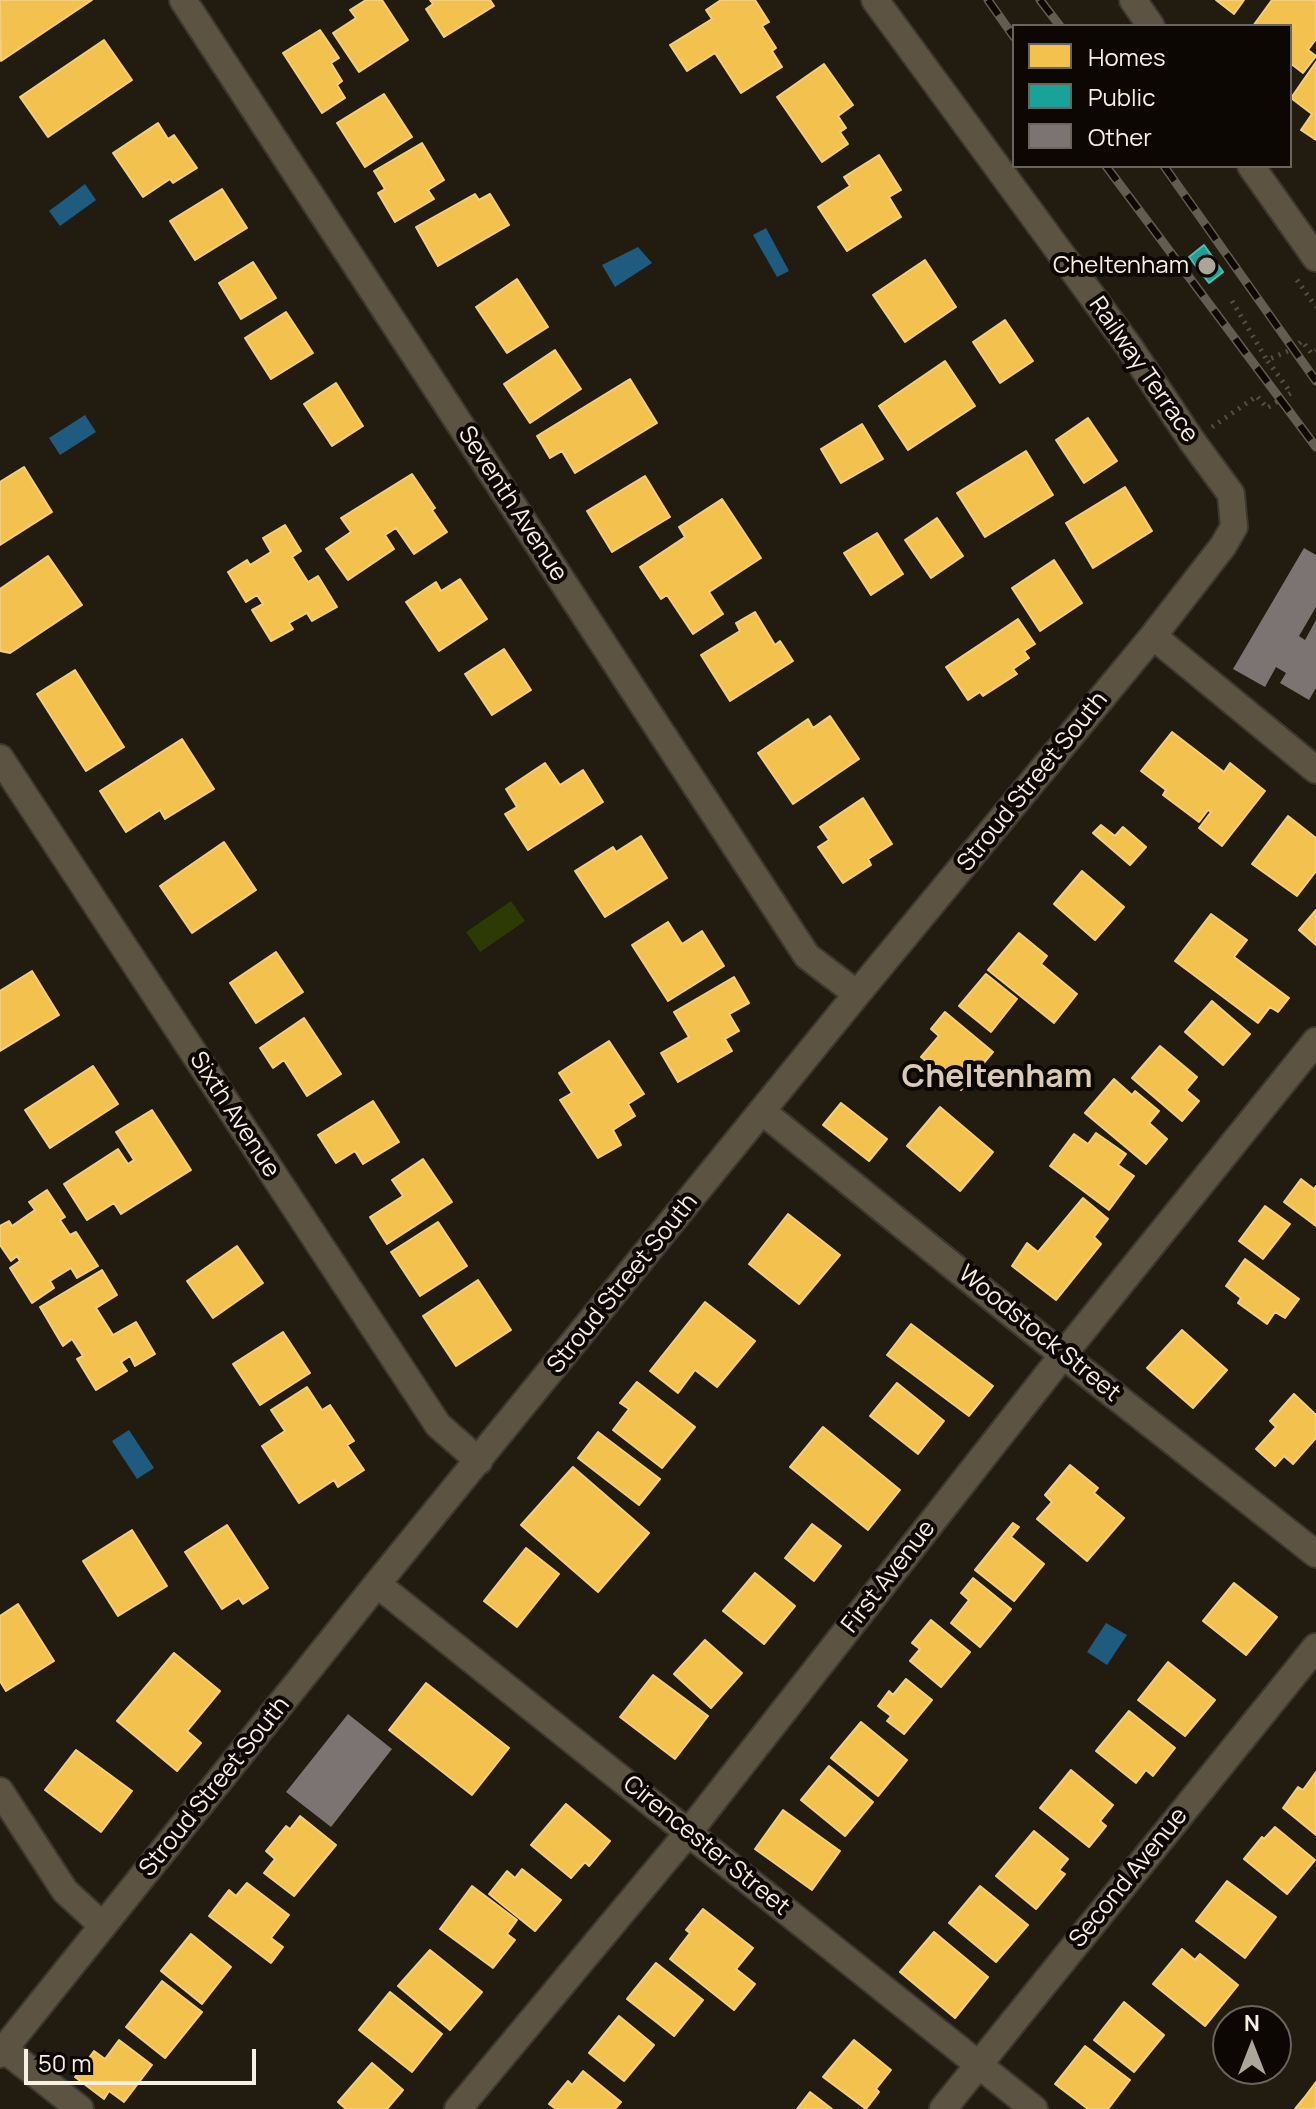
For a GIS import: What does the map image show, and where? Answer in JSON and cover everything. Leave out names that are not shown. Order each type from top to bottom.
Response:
[{"type":"street","name":"Seventh Avenue","points":[[183,0],[807,956],[857,994]]},
{"type":"street","name":"Railway Terrace","points":[[875,0],[1130,348],[1231,494],[1234,509]]},
{"type":"street","points":[[1133,0],[1150,24]]},
{"type":"street","points":[[1252,168],[1316,258]]},
{"type":"street","name":"Stroud Street South","points":[[2,2051],[377,1584],[1153,636],[1223,546],[1234,527],[1234,509]]},
{"type":"street","points":[[1153,636],[1316,770]]},
{"type":"street","name":"Sixth Avenue","points":[[0,758],[438,1425],[479,1461]]},
{"type":"street","name":"First Avenue","points":[[458,2109],[688,1833],[1063,1355],[1316,1041]]},
{"type":"street","name":"Woodstock Street","points":[[763,1112],[1063,1355],[1316,1554]]},
{"type":"street","name":"Cirencester Street","points":[[377,1584],[1034,2109]]},
{"type":"street","name":"Second Avenue","points":[[943,2109],[1316,1647]]},
{"type":"street","points":[[0,1791],[65,1891],[103,1926]]},
{"type":"street","points":[[2,2051],[80,2109]]},
{"type":"path","points":[[1192,441],[1257,396],[1267,408],[1291,393],[1232,301]]},
{"type":"path","points":[[1267,360],[1293,349],[1302,341],[1312,354],[1316,351]]},
{"type":"green space","points":[[511,901],[525,921],[480,952],[466,932]]},
{"type":"water","points":[[85,184],[96,200],[60,226],[49,211]]},
{"type":"water","points":[[766,228],[789,271],[777,277],[753,235]]},
{"type":"water","points":[[638,247],[652,263],[615,287],[602,265]]},
{"type":"water","points":[[85,415],[96,432],[60,455],[49,438]]},
{"type":"water","points":[[129,1430],[154,1468],[137,1479],[112,1441]]},
{"type":"water","points":[[1106,1623],[1127,1635],[1107,1665],[1087,1652]]},
{"type":"building: Homes","points":[[0,0],[92,0],[1,61]]},
{"type":"building: Homes","points":[[366,0],[382,0],[408,40],[359,72],[333,33],[356,18],[350,10]]},
{"type":"building: Homes","points":[[430,0],[490,0],[494,6],[444,37],[426,9],[433,4]]},
{"type":"building: Homes","points":[[721,0],[755,0],[769,22],[762,26],[776,48],[772,51],[782,67],[741,93],[715,53],[687,71],[670,45],[712,19],[706,10]]},
{"type":"building: Homes","points":[[1216,0],[1244,0],[1234,14]]},
{"type":"building: Homes","points":[[1272,0],[1316,0],[1316,39],[1308,50],[1316,56],[1303,73],[1292,65],[1292,24],[1254,24]]},
{"type":"building: Homes","points":[[320,30],[339,58],[331,63],[342,81],[337,85],[345,98],[322,113],[283,53]]},
{"type":"building: Homes","points":[[104,40],[132,80],[48,137],[20,97]]},
{"type":"building: Homes","points":[[1316,62],[1316,140],[1301,130],[1312,114],[1292,97]]},
{"type":"building: Homes","points":[[824,64],[853,105],[838,116],[846,128],[840,132],[848,144],[822,162],[777,97]]},
{"type":"building: Homes","points":[[384,94],[412,137],[365,167],[337,123]]},
{"type":"building: Homes","points":[[158,123],[168,139],[174,135],[197,168],[173,183],[170,179],[143,197],[113,153]]},
{"type":"building: Homes","points":[[422,143],[444,180],[428,190],[434,199],[395,222],[378,193],[385,189],[374,171]]},
{"type":"building: Homes","points":[[879,155],[901,190],[889,197],[901,217],[847,251],[818,207],[850,186],[844,177]]},
{"type":"building: Homes","points":[[222,189],[247,228],[195,260],[170,221]]},
{"type":"building: Homes","points":[[475,194],[479,200],[490,194],[509,225],[438,266],[416,227]]},
{"type":"building: Homes","points":[[925,260],[956,307],[905,342],[873,295]]},
{"type":"building: Homes","points":[[253,262],[276,298],[241,319],[219,283]]},
{"type":"building: Homes","points":[[517,279],[548,327],[507,353],[476,307]]},
{"type":"building: Homes","points":[[286,312],[313,353],[271,379],[245,338]]},
{"type":"building: Homes","points":[[1005,320],[1033,361],[1000,383],[973,342]]},
{"type":"building: Homes","points":[[555,350],[581,389],[530,423],[504,384]]},
{"type":"building: Homes","points":[[945,361],[975,406],[908,450],[879,406]]},
{"type":"building: Homes","points":[[630,379],[657,423],[575,473],[562,451],[550,458],[537,436]]},
{"type":"building: Homes","points":[[336,383],[363,426],[332,446],[304,404]]},
{"type":"building: Homes","points":[[1088,418],[1117,461],[1084,483],[1056,440]]},
{"type":"building: Homes","points":[[862,424],[883,459],[841,483],[821,449]]},
{"type":"building: Homes","points":[[1026,451],[1053,495],[985,537],[957,493]]},
{"type":"building: Homes","points":[[24,467],[52,512],[0,545],[0,482]]},
{"type":"building: Homes","points":[[412,474],[447,532],[414,554],[396,528],[385,535],[394,549],[348,580],[326,549],[351,532],[341,518]]},
{"type":"building: Homes","points":[[645,476],[670,517],[612,552],[587,511]]},
{"type":"building: Homes","points":[[1125,487],[1152,531],[1093,568],[1066,523]]},
{"type":"building: Homes","points":[[722,499],[761,558],[709,592],[723,614],[693,634],[667,595],[661,599],[640,567],[685,537],[679,527]]},
{"type":"building: Homes","points":[[937,518],[963,556],[931,578],[905,540]]},
{"type":"building: Homes","points":[[285,525],[301,551],[292,557],[308,582],[318,576],[337,607],[312,621],[307,613],[289,623],[293,629],[271,641],[252,610],[263,604],[257,595],[246,602],[228,572],[247,560],[250,565],[271,552],[263,538]]},
{"type":"building: Homes","points":[[877,533],[903,574],[871,595],[844,553]]},
{"type":"building: Homes","points":[[48,556],[82,605],[10,653],[0,651],[0,589]]},
{"type":"building: Homes","points":[[1054,560],[1082,603],[1040,631],[1012,588]]},
{"type":"building: Homes","points":[[460,579],[487,619],[439,651],[406,602],[436,582],[441,591]]},
{"type":"building: Homes","points":[[755,612],[775,645],[780,641],[793,661],[730,701],[701,655],[740,631],[736,623]]},
{"type":"building: Homes","points":[[1018,619],[1035,644],[1024,651],[1029,658],[1013,669],[1017,674],[983,696],[980,692],[968,700],[946,667]]},
{"type":"building: Homes","points":[[504,649],[531,690],[492,715],[465,674]]},
{"type":"building: Homes","points":[[75,670],[124,747],[86,771],[37,694]]},
{"type":"building: Homes","points":[[830,716],[859,759],[793,804],[758,753],[808,719],[813,728]]},
{"type":"building: Homes","points":[[1172,732],[1224,772],[1230,763],[1265,791],[1222,846],[1199,828],[1211,812],[1208,810],[1199,822],[1163,795],[1166,790],[1141,771]]},
{"type":"building: Homes","points":[[182,739],[214,789],[165,819],[160,810],[126,832],[100,791]]},
{"type":"building: Homes","points":[[545,763],[560,785],[583,770],[603,802],[528,850],[505,814],[517,807],[506,789]]},
{"type":"building: Homes","points":[[863,798],[892,844],[868,859],[871,865],[843,883],[818,847],[829,840],[820,827]]},
{"type":"building: Homes","points":[[1288,816],[1316,838],[1316,871],[1297,896],[1252,864]]},
{"type":"building: Homes","points":[[1101,825],[1115,836],[1123,827],[1146,847],[1130,865],[1093,833]]},
{"type":"building: Homes","points":[[641,836],[667,878],[605,917],[575,871],[613,847],[616,852]]},
{"type":"building: Homes","points":[[224,842],[256,890],[192,933],[160,886]]},
{"type":"building: Homes","points":[[1082,871],[1124,907],[1095,940],[1054,904]]},
{"type":"building: Homes","points":[[1316,910],[1316,945],[1299,930]]},
{"type":"building: Homes","points":[[1211,914],[1247,940],[1234,957],[1289,998],[1278,1012],[1270,1007],[1258,1023],[1175,961]]},
{"type":"building: Homes","points":[[668,922],[682,944],[702,931],[724,966],[668,1001],[632,945]]},
{"type":"building: Homes","points":[[1019,933],[1047,956],[1041,964],[1077,994],[1054,1023],[988,970]]},
{"type":"building: Homes","points":[[276,952],[303,992],[256,1023],[230,983]]},
{"type":"building: Homes","points":[[32,971],[59,1015],[0,1051],[0,991]]},
{"type":"building: Homes","points":[[986,974],[1017,999],[991,1032],[959,1006]]},
{"type":"building: Homes","points":[[734,977],[749,1003],[729,1014],[739,1031],[725,1039],[732,1051],[678,1082],[661,1053],[689,1037],[674,1012]]},
{"type":"building: Homes","points":[[1212,1001],[1250,1034],[1223,1065],[1185,1032]]},
{"type":"building: Homes","points":[[945,1012],[993,1052],[961,1090],[921,1057],[939,1036],[931,1029]]},
{"type":"building: Homes","points":[[304,1018],[341,1074],[307,1096],[284,1060],[273,1068],[260,1048]]},
{"type":"building: Homes","points":[[609,1041],[644,1094],[628,1104],[635,1116],[613,1130],[621,1145],[598,1158],[560,1100],[572,1093],[559,1073]]},
{"type":"building: Homes","points":[[1160,1046],[1197,1077],[1186,1090],[1199,1101],[1182,1121],[1132,1078]]},
{"type":"building: Homes","points":[[93,1066],[118,1104],[50,1148],[25,1110]]},
{"type":"building: Homes","points":[[1114,1079],[1132,1095],[1135,1091],[1159,1111],[1149,1123],[1167,1139],[1146,1164],[1085,1113]]},
{"type":"building: Homes","points":[[373,1101],[399,1142],[363,1164],[355,1151],[336,1163],[318,1135]]},
{"type":"building: Homes","points":[[841,1103],[887,1139],[869,1161],[823,1125]]},
{"type":"building: Homes","points":[[940,1107],[993,1152],[960,1191],[907,1146]]},
{"type":"building: Homes","points":[[152,1110],[191,1170],[121,1214],[114,1203],[87,1220],[64,1184],[118,1149],[128,1164],[134,1160],[116,1132]]},
{"type":"building: Homes","points":[[1096,1133],[1126,1154],[1118,1165],[1134,1176],[1109,1210],[1050,1166],[1074,1134],[1088,1144]]},
{"type":"building: Homes","points":[[423,1159],[452,1202],[387,1244],[370,1217],[403,1196],[392,1180]]},
{"type":"building: Homes","points":[[1301,1179],[1314,1189],[1316,1186],[1316,1226],[1284,1202]]},
{"type":"building: Homes","points":[[47,1190],[65,1217],[60,1220],[70,1235],[76,1232],[98,1266],[77,1278],[71,1268],[50,1281],[54,1288],[32,1303],[10,1268],[20,1261],[17,1256],[11,1261],[0,1245],[0,1226],[9,1221],[12,1226],[35,1210],[29,1202]]},
{"type":"building: Homes","points":[[1083,1198],[1108,1219],[1094,1237],[1101,1244],[1056,1300],[1012,1266],[1027,1243],[1038,1252]]},
{"type":"building: Homes","points":[[1265,1206],[1290,1224],[1263,1259],[1239,1241]]},
{"type":"building: Homes","points":[[788,1214],[840,1255],[799,1304],[749,1264]]},
{"type":"building: Homes","points":[[438,1222],[467,1266],[420,1296],[391,1252]]},
{"type":"building: Homes","points":[[237,1246],[263,1283],[213,1318],[187,1281]]},
{"type":"building: Homes","points":[[1245,1259],[1299,1299],[1285,1318],[1275,1312],[1267,1324],[1238,1303],[1241,1298],[1226,1286]]},
{"type":"building: Homes","points":[[102,1270],[117,1295],[96,1308],[113,1335],[136,1322],[155,1354],[135,1366],[130,1356],[121,1362],[127,1371],[96,1390],[77,1359],[83,1356],[72,1339],[63,1346],[40,1307]]},
{"type":"building: Homes","points":[[478,1280],[511,1330],[456,1366],[423,1316]]},
{"type":"building: Homes","points":[[705,1302],[755,1341],[717,1387],[695,1370],[678,1393],[650,1371]]},
{"type":"building: Homes","points":[[911,1324],[993,1386],[969,1416],[887,1355]]},
{"type":"building: Homes","points":[[1182,1330],[1227,1370],[1193,1408],[1147,1368]]},
{"type":"building: Homes","points":[[283,1332],[310,1373],[260,1405],[233,1364]]},
{"type":"building: Homes","points":[[637,1382],[695,1427],[662,1468],[613,1430],[629,1409],[620,1403]]},
{"type":"building: Homes","points":[[897,1383],[944,1421],[918,1454],[870,1416]]},
{"type":"building: Homes","points":[[307,1387],[322,1410],[330,1405],[354,1441],[347,1445],[364,1470],[338,1487],[334,1480],[299,1503],[262,1446],[285,1431],[271,1410]]},
{"type":"building: Homes","points":[[1294,1394],[1316,1415],[1316,1438],[1293,1464],[1284,1456],[1275,1466],[1256,1449],[1276,1427],[1270,1421]]},
{"type":"building: Homes","points":[[823,1427],[900,1490],[868,1530],[790,1467]]},
{"type":"building: Homes","points":[[598,1432],[660,1479],[639,1505],[578,1458]]},
{"type":"building: Homes","points":[[1070,1465],[1098,1488],[1094,1493],[1124,1518],[1087,1561],[1037,1519],[1052,1502],[1045,1495]]},
{"type":"building: Homes","points":[[573,1467],[649,1533],[598,1592],[521,1525]]},
{"type":"building: Homes","points":[[1013,1523],[1019,1527],[1011,1537],[1044,1564],[1014,1601],[975,1570]]},
{"type":"building: Homes","points":[[812,1524],[841,1546],[814,1581],[785,1558]]},
{"type":"building: Homes","points":[[227,1525],[268,1588],[243,1604],[239,1598],[222,1609],[185,1552]]},
{"type":"building: Homes","points":[[132,1530],[167,1586],[118,1616],[83,1561]]},
{"type":"building: Homes","points":[[526,1548],[559,1574],[517,1627],[484,1601]]},
{"type":"building: Homes","points":[[755,1573],[795,1606],[764,1644],[723,1611]]},
{"type":"building: Homes","points":[[973,1578],[1011,1609],[980,1647],[951,1623],[969,1600],[961,1593]]},
{"type":"building: Homes","points":[[1234,1583],[1277,1617],[1246,1655],[1203,1621]]},
{"type":"building: Homes","points":[[18,1604],[54,1661],[6,1691],[0,1681],[0,1616]]},
{"type":"building: Homes","points":[[931,1620],[970,1652],[941,1687],[910,1661],[920,1649],[912,1643]]},
{"type":"building: Homes","points":[[705,1640],[742,1673],[711,1708],[674,1674]]},
{"type":"building: Homes","points":[[174,1653],[220,1691],[187,1731],[201,1743],[177,1771],[117,1721]]},
{"type":"building: Homes","points":[[1168,1662],[1215,1700],[1185,1736],[1138,1700]]},
{"type":"building: Homes","points":[[653,1675],[708,1716],[675,1759],[620,1717]]},
{"type":"building: Homes","points":[[906,1679],[932,1700],[904,1734],[887,1721],[891,1716],[878,1706],[889,1691],[893,1695]]},
{"type":"building: Homes","points":[[426,1683],[509,1748],[472,1795],[389,1730]]},
{"type":"building: Homes","points":[[1129,1711],[1175,1748],[1153,1776],[1146,1770],[1136,1783],[1096,1751]]},
{"type":"building: Homes","points":[[861,1722],[907,1760],[878,1796],[831,1758]]},
{"type":"building: Homes","points":[[76,1750],[132,1791],[101,1832],[45,1790]]},
{"type":"building: Homes","points":[[829,1766],[873,1802],[845,1836],[801,1800]]},
{"type":"building: Homes","points":[[1071,1770],[1113,1805],[1100,1821],[1106,1826],[1089,1847],[1040,1808]]},
{"type":"building: Homes","points":[[1316,1772],[1316,1835],[1283,1808],[1298,1787],[1303,1790]]},
{"type":"building: Homes","points":[[566,1804],[610,1841],[589,1866],[585,1862],[571,1878],[531,1845]]},
{"type":"building: Homes","points":[[783,1810],[840,1851],[812,1890],[755,1849]]},
{"type":"building: Homes","points":[[300,1816],[336,1845],[294,1896],[264,1873],[275,1859],[266,1851],[286,1826],[290,1829]]},
{"type":"building: Homes","points":[[1275,1827],[1315,1860],[1287,1894],[1244,1859]]},
{"type":"building: Homes","points":[[1034,1831],[1068,1859],[1059,1870],[1065,1874],[1036,1909],[996,1876]]},
{"type":"building: Homes","points":[[522,1869],[561,1900],[535,1931],[489,1894],[507,1871],[515,1878]]},
{"type":"building: Homes","points":[[1227,1881],[1276,1917],[1245,1958],[1196,1921]]},
{"type":"building: Homes","points":[[247,1883],[289,1915],[271,1938],[283,1947],[271,1963],[209,1916],[229,1890],[236,1896]]},
{"type":"building: Homes","points":[[472,1886],[517,1920],[507,1934],[515,1940],[493,1968],[440,1929]]},
{"type":"building: Homes","points":[[980,1886],[1028,1925],[996,1962],[949,1923]]},
{"type":"building: Homes","points":[[703,1909],[753,1948],[736,1969],[755,1984],[734,2010],[670,1959],[690,1933],[686,1930]]},
{"type":"building: Homes","points":[[934,1932],[988,1977],[955,2018],[900,1972]]},
{"type":"building: Homes","points":[[191,1934],[231,1967],[202,2004],[161,1971]]},
{"type":"building: Homes","points":[[1182,1949],[1195,1960],[1200,1954],[1238,1985],[1222,2005],[1212,2005],[1212,2017],[1205,2026],[1153,1984]]},
{"type":"building: Homes","points":[[430,1950],[482,1992],[450,2030],[398,1986]]},
{"type":"building: Homes","points":[[656,1963],[703,2000],[674,2036],[627,1999]]},
{"type":"building: Homes","points":[[162,1981],[202,2012],[165,2058],[126,2027]]},
{"type":"building: Homes","points":[[390,1992],[442,2034],[412,2072],[359,2030]]},
{"type":"building: Homes","points":[[1124,2002],[1164,2035],[1134,2072],[1094,2040]]},
{"type":"building: Homes","points":[[619,2016],[654,2045],[624,2081],[589,2053]]},
{"type":"building: Homes","points":[[119,2040],[152,2065],[124,2102],[109,2091],[104,2099],[75,2077],[94,2051],[105,2059]]},
{"type":"building: Homes","points":[[854,2040],[891,2070],[866,2109],[823,2077]]},
{"type":"building: Homes","points":[[1085,2046],[1130,2080],[1108,2109],[1088,2109],[1055,2084]]},
{"type":"building: Homes","points":[[372,2063],[403,2090],[387,2109],[346,2109],[338,2102]]},
{"type":"building: Homes","points":[[583,2071],[621,2102],[615,2109],[556,2109],[549,2104],[568,2081],[572,2085]]},
{"type":"building: Homes","points":[[1316,2082],[1316,2109],[1295,2109],[1304,2098]]},
{"type":"building: Homes","points":[[810,2092],[832,2109],[797,2109]]},
{"type":"building: Public","points":[[1204,245],[1223,272],[1209,283],[1189,257]]},
{"type":"building: Other","points":[[1304,548],[1316,555],[1316,607],[1299,636],[1305,640],[1316,620],[1316,688],[1309,700],[1280,683],[1286,673],[1276,667],[1265,687],[1233,669]]},
{"type":"building: Other","points":[[348,1714],[392,1749],[331,1827],[286,1792]]},
{"type":"railway","points":[[988,0],[1012,34]]},
{"type":"railway","points":[[1040,0],[1058,24]]},
{"type":"railway","points":[[1107,168],[1316,447]]},
{"type":"railway","points":[[1165,168],[1316,381]]},
{"type":"place","name":"Cheltenham","points":[[1207,266]]},
{"type":"district","name":"Cheltenham","points":[[997,1078]]}]
